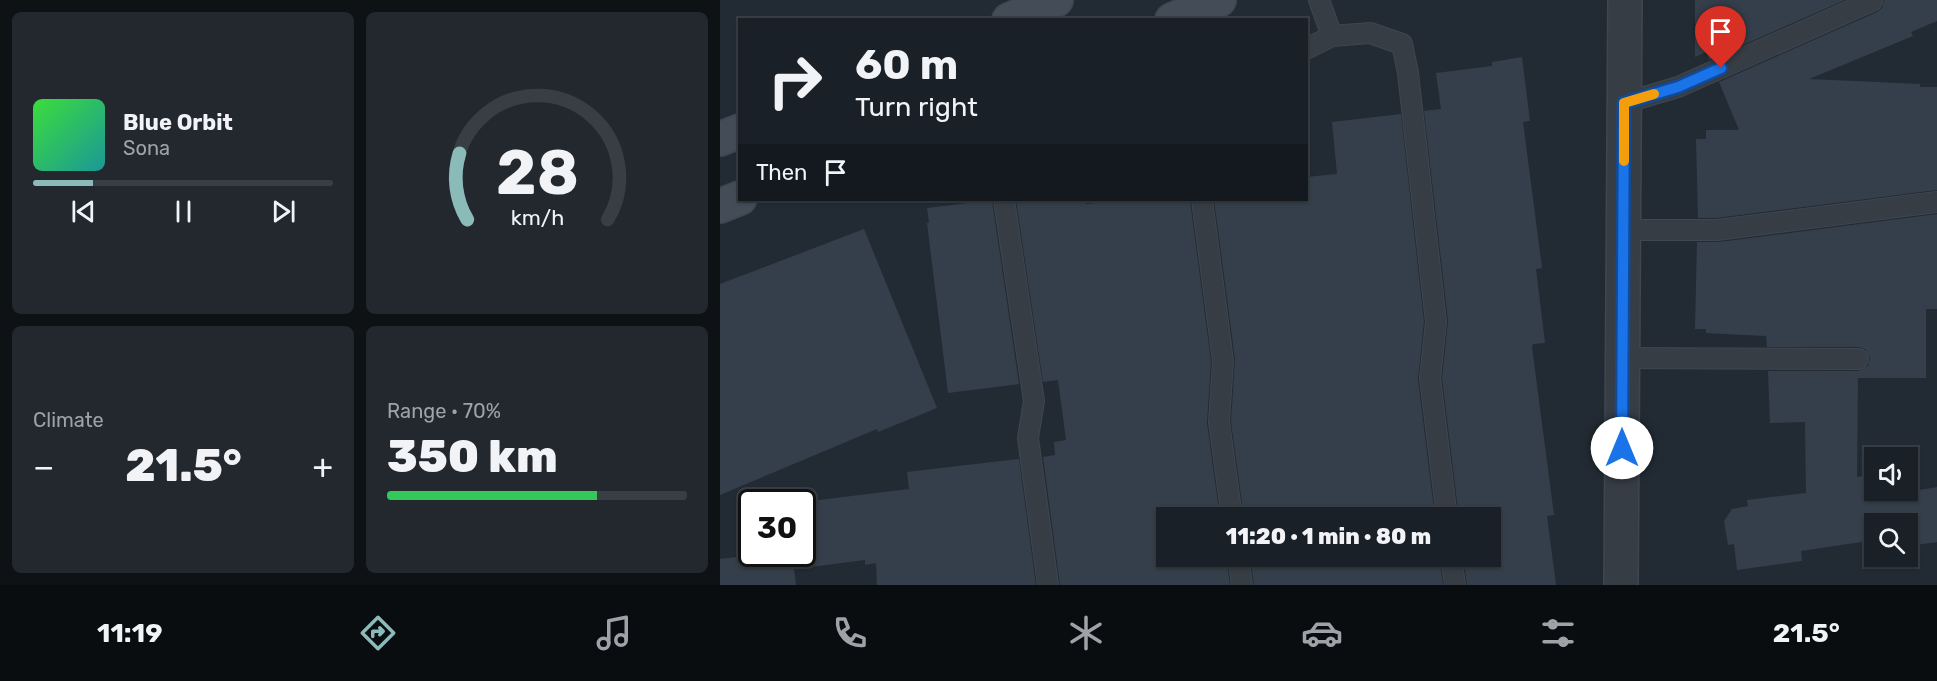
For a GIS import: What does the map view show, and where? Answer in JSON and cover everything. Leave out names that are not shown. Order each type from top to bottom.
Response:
[{"type":"main road","points":[[1014,18],[1056,0]]},
{"type":"main road","points":[[1177,18],[1219,0]]},
{"type":"main road","points":[[720,139],[738,132]]},
{"type":"main road","points":[[720,206],[738,199]]},
{"type":"street","points":[[1621,585],[1624,0]]},
{"type":"lane","points":[[1319,0],[1332,36]]},
{"type":"lane","points":[[1624,103],[1678,87],[1872,1]]},
{"type":"lane","points":[[1308,48],[1332,36],[1370,33],[1402,44],[1408,73],[1436,322],[1431,378],[1446,507]]},
{"type":"lane","points":[[1004,201],[1034,401],[1028,438],[1048,585]]},
{"type":"lane","points":[[1202,201],[1223,361],[1219,422],[1231,507]]},
{"type":"lane","points":[[1623,230],[1717,230],[1937,202]]},
{"type":"lane","points":[[1623,357],[1858,359]]},
{"type":"lane","points":[[1240,567],[1242,585]]},
{"type":"lane","points":[[1453,567],[1455,585]]},
{"type":"building","points":[[1695,0],[1845,0],[1709,60],[1706,52],[1695,57]]},
{"type":"building","points":[[1884,0],[1937,0],[1937,21],[1911,32],[1913,36],[1809,79],[1920,84],[1920,87],[1937,87],[1937,190],[1716,218],[1698,218],[1696,139],[1706,139],[1706,130],[1739,130],[1719,82],[1877,12],[1882,8]]},
{"type":"building","points":[[1522,57],[1530,121],[1523,122],[1542,268],[1536,269],[1545,343],[1533,344],[1532,347],[1554,515],[1547,516],[1556,585],[1467,585],[1465,567],[1501,567],[1501,507],[1458,507],[1442,378],[1448,321],[1424,111],[1441,109],[1436,73],[1492,66],[1492,62]]},
{"type":"building","points":[[1401,114],[1424,322],[1418,379],[1434,507],[1243,507],[1231,422],[1235,359],[1214,201],[1308,201],[1308,177],[1337,174],[1332,122]]},
{"type":"building","points":[[992,201],[1019,384],[948,393],[927,208]]},
{"type":"building","points":[[1016,201],[1086,201],[1086,204],[1113,201],[1190,201],[1211,361],[1207,423],[1218,507],[1156,507],[1156,567],[1228,567],[1230,585],[1060,585],[1043,457],[1055,455],[1054,442],[1066,440],[1058,380],[1043,382]]},
{"type":"building","points":[[1937,214],[1937,309],[1926,309],[1926,378],[1858,378],[1857,477],[1864,476],[1864,501],[1918,501],[1918,490],[1937,487],[1937,542],[1918,545],[1918,513],[1864,513],[1864,542],[1801,551],[1802,561],[1737,570],[1734,544],[1728,545],[1724,521],[1732,509],[1748,506],[1747,500],[1806,493],[1805,422],[1770,423],[1768,371],[1858,371],[1868,366],[1870,358],[1865,349],[1859,347],[1767,347],[1766,336],[1706,333],[1706,329],[1695,329],[1697,242],[1719,242]]},
{"type":"building","points":[[864,229],[937,408],[878,432],[877,429],[720,495],[720,284]]},
{"type":"building","points":[[1019,459],[1036,585],[877,585],[876,563],[865,565],[865,560],[816,566],[816,500],[909,489],[907,472]]},
{"type":"building","points":[[738,557],[738,567],[794,567],[796,585],[720,585],[720,559]]},
{"type":"building","points":[[1252,567],[1441,567],[1443,585],[1254,585]]},
{"type":"slow traffic","points":[[1624,161],[1624,103],[1654,94]]},
{"type":"route","points":[[1622,448],[1624,103],[1678,87],[1721,68]]}]
